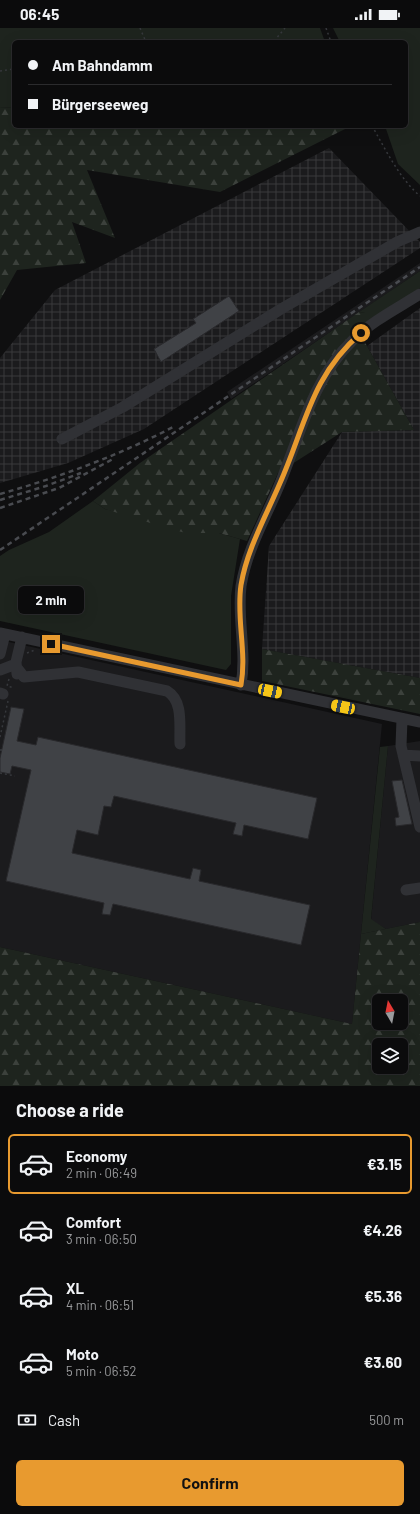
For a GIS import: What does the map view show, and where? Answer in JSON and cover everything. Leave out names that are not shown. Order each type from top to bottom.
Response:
[{"type":"street","points":[[62,439],[123,407],[281,309],[397,242],[420,232]]},
{"type":"street","points":[[241,685],[243,670],[240,606],[245,566],[281,482],[315,392],[329,368],[353,339],[369,326],[420,294]]},
{"type":"street","points":[[0,654],[2,633],[420,722]]},
{"type":"street","points":[[16,666],[22,637]]},
{"type":"street","points":[[0,670],[16,666],[28,671],[68,666],[78,672],[167,691],[172,694],[178,708],[180,744]]},
{"type":"street","points":[[402,719],[400,730],[403,755],[420,827]]},
{"type":"street","points":[[403,755],[420,756]]},
{"type":"street","points":[[406,890],[420,888]]},
{"type":"path","points":[[140,28],[145,40]]},
{"type":"path","points":[[275,40],[285,28]]},
{"type":"path","points":[[326,28],[330,40]]},
{"type":"path","points":[[0,71],[12,69]]},
{"type":"path","points":[[373,128],[395,166],[412,189],[420,196]]},
{"type":"path","points":[[0,773],[15,776]]},
{"type":"shaded area","points":[[329,148],[420,242],[420,248],[144,429],[68,463],[0,483],[0,358],[55,290]]},
{"type":"shaded area","points":[[420,263],[420,271],[231,399],[227,392]]},
{"type":"shaded area","points":[[420,308],[420,678],[262,649],[269,546],[342,432],[414,430],[367,346]]},
{"type":"shaded area","points":[[0,640],[382,724],[352,1024],[0,947]]},
{"type":"shaded area","points":[[420,741],[420,922],[386,929],[371,920],[388,746]]},
{"type":"green space","points":[[0,28],[320,28],[324,40],[12,40],[12,107],[0,108]]},
{"type":"green space","points":[[333,28],[420,28],[420,185],[398,164],[386,128],[408,128],[408,40],[339,40]]},
{"type":"green space","points":[[12,107],[12,128],[347,128],[220,192],[87,170],[115,238],[72,222],[86,263],[17,270],[0,300],[0,108]]},
{"type":"green space","points":[[420,271],[420,288],[358,329],[365,313],[359,312]]},
{"type":"green space","points":[[359,312],[365,313],[367,319],[358,330],[414,430],[342,432],[278,473],[247,541],[219,533],[186,533],[170,529],[105,509],[93,501],[140,463]]},
{"type":"green space","points":[[93,501],[105,509],[207,532],[219,533],[240,539],[231,596],[231,664],[226,670],[0,621],[0,556],[9,550],[49,532]]},
{"type":"green space","points":[[262,649],[420,678],[420,714],[262,681]]},
{"type":"green space","points":[[388,746],[371,919],[386,929],[361,934],[380,747]]},
{"type":"green space","points":[[420,922],[420,1086],[0,1086],[0,947],[352,1024],[361,934]]},
{"type":"building","points":[[229,296],[239,311],[161,362],[154,349],[196,323],[193,319]]},
{"type":"building","points":[[11,707],[24,709],[17,741],[36,745],[38,737],[317,798],[308,839],[244,825],[242,836],[233,834],[236,823],[114,796],[111,807],[104,806],[98,835],[77,830],[72,853],[190,879],[193,868],[201,870],[199,881],[310,905],[301,945],[113,904],[110,915],[102,914],[104,903],[6,881],[31,770],[12,766],[10,774],[0,772],[0,758]]},
{"type":"building","points":[[402,780],[412,824],[396,826],[395,818],[399,817],[392,781]]},
{"type":"railway","points":[[0,550],[420,267]]},
{"type":"railway","points":[[0,494],[45,480],[111,456],[175,426]]},
{"type":"railway","points":[[0,508],[59,488],[113,459]]},
{"type":"railway","points":[[0,500],[46,486],[81,473]]},
{"type":"route","points":[[51,644],[241,685],[243,670],[240,615],[241,586],[248,558],[281,482],[315,392],[321,380],[345,348],[361,333]]}]
